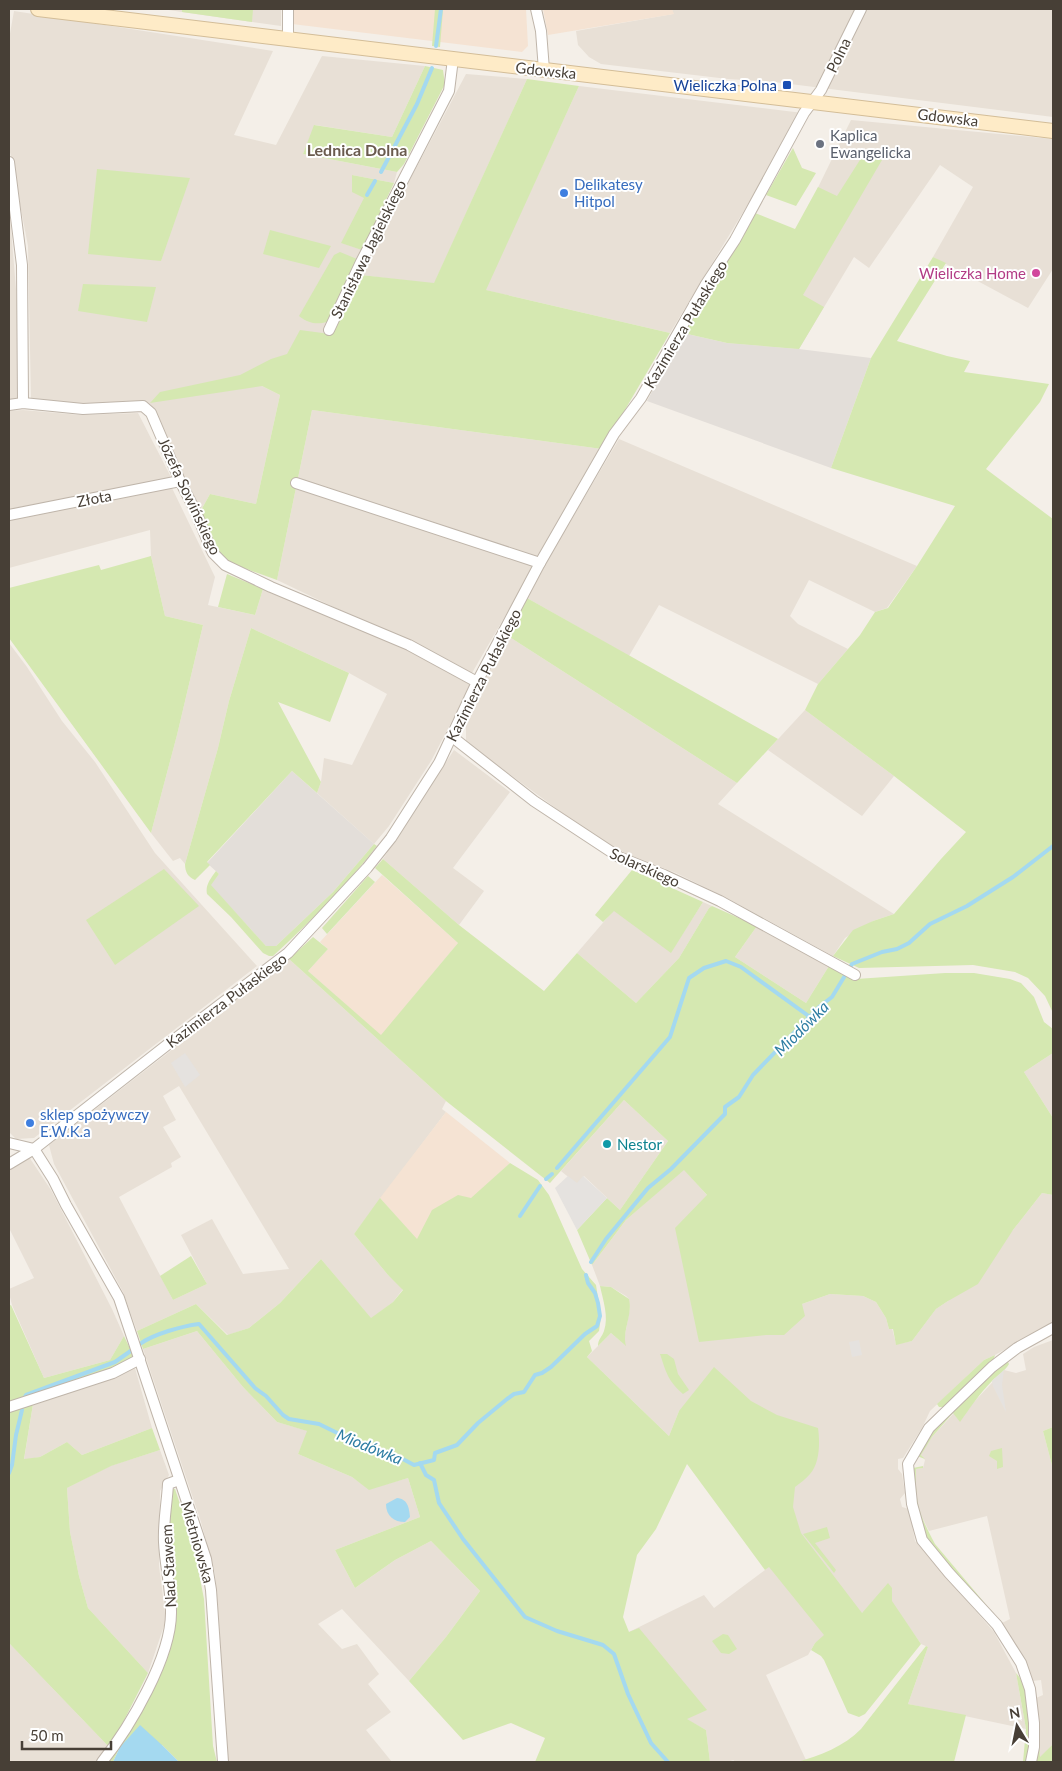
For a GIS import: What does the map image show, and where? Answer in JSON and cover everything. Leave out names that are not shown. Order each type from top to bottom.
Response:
[{"type":"main road","name":"Gdowska","points":[[38,9],[87,12],[288,40],[814,101],[1053,131]]},
{"type":"street","points":[[288,9],[288,40]]},
{"type":"street","points":[[536,9],[542,32],[544,70]]},
{"type":"street","name":"Polna","points":[[814,101],[861,9]]},
{"type":"street","name":"Stanisława Jagielskiego","points":[[329,330],[360,262],[449,91],[453,59]]},
{"type":"street","name":"Kazimierza Pułaskiego","points":[[9,1164],[34,1149],[288,953],[367,868],[392,838],[439,763],[477,682],[540,563],[614,434],[641,398],[671,348],[690,310],[735,240],[804,113],[814,101]]},
{"type":"street","points":[[9,162],[22,265],[23,403]]},
{"type":"street","name":"Józefa Sowińskiego","points":[[9,405],[23,403],[83,409],[143,406],[151,413],[213,553],[225,565],[270,587],[409,645],[477,682]]},
{"type":"street","name":"Złota","points":[[9,515],[180,481]]},
{"type":"street","points":[[296,483],[540,563]]},
{"type":"street","name":"Solarskiego","points":[[451,736],[534,801],[620,858],[664,875],[720,901],[854,974]]},
{"type":"street","points":[[9,1142],[34,1149]]},
{"type":"street","name":"Mietniowska","points":[[34,1149],[53,1178],[66,1205],[119,1298],[206,1559],[211,1590],[223,1762]]},
{"type":"street","points":[[1031,1762],[1034,1747],[1034,1723],[1030,1689],[1021,1663],[997,1625],[949,1573],[922,1540],[912,1504],[908,1464],[929,1428],[975,1382],[1017,1348],[1053,1328]]},
{"type":"street","points":[[9,1407],[113,1373],[140,1359]]},
{"type":"street","name":"Nad Stawem","points":[[102,1762],[121,1738],[156,1672],[165,1648],[171,1610],[164,1532],[168,1484],[179,1480]]},
{"type":"shaded area","points":[[162,9],[281,9],[281,26],[182,12]]},
{"type":"shaded area","points":[[292,9],[526,9],[528,46],[522,52],[292,24]]},
{"type":"shaded area","points":[[543,9],[672,9],[674,14],[548,35]]},
{"type":"shaded area","points":[[672,9],[1053,9],[1053,117],[774,82],[728,79],[601,64],[589,57],[578,45],[576,31],[673,14]]},
{"type":"shaded area","points":[[14,11],[273,51],[234,135],[276,145],[322,56],[425,66],[392,137],[315,125],[303,154],[397,172],[394,183],[352,175],[386,203],[351,272],[360,274],[466,74],[527,79],[434,284],[361,275],[330,334],[281,366],[262,386],[280,395],[256,504],[210,494],[200,512],[150,404],[82,406],[31,400],[28,246],[9,147],[9,39]]},
{"type":"shaded area","points":[[579,86],[803,113],[670,333],[485,290]]},
{"type":"shaded area","points":[[851,120],[1053,139],[1053,269],[1028,308],[933,257],[973,187],[940,165],[869,268],[854,257],[799,349],[727,343],[807,210]]},
{"type":"shaded area","points":[[9,204],[18,314],[18,400],[9,401]]},
{"type":"shaded area","points":[[683,333],[727,343],[871,358],[831,468],[647,401]]},
{"type":"shaded area","points":[[23,410],[80,415],[138,413],[172,479],[9,509],[9,411]]},
{"type":"shaded area","points":[[312,410],[602,449],[472,673],[277,580]]},
{"type":"shaded area","points":[[619,439],[917,566],[887,608],[875,612],[809,580],[790,616],[798,624],[848,649],[818,684],[659,605],[629,656],[527,598]]},
{"type":"shaded area","points":[[172,488],[215,577],[208,605],[255,615],[263,589],[375,634],[472,683],[431,761],[389,826],[374,844],[317,793],[321,782],[324,758],[352,765],[387,694],[349,673],[251,628],[229,701],[218,748],[185,864],[180,858],[173,861],[151,833],[203,625],[165,616],[151,556],[150,530],[9,568],[9,518]]},
{"type":"shaded area","points":[[508,636],[737,783],[718,804],[894,914],[873,921],[845,938],[833,956],[729,899],[676,873],[625,853],[591,834],[466,742],[466,717]]},
{"type":"shaded area","points":[[9,643],[62,721],[95,762],[155,853],[257,966],[34,1138],[16,1139],[9,1132]]},
{"type":"shaded area","points":[[805,710],[894,776],[862,816],[768,750]]},
{"type":"shaded area","points":[[454,750],[510,792],[453,868],[484,891],[459,925],[383,859]]},
{"type":"shaded area","points":[[292,771],[374,844],[333,892],[276,946],[266,946],[210,885],[219,874],[207,863]]},
{"type":"shaded area","points":[[382,875],[458,943],[381,1036],[308,971],[328,949],[320,942]]},
{"type":"shaded area","points":[[703,902],[712,906],[679,958],[636,1003],[577,953],[614,910],[671,952]]},
{"type":"shaded area","points":[[757,926],[829,966],[806,1003],[735,957]]},
{"type":"shaded area","points":[[289,959],[446,1101],[442,1109],[446,1112],[354,1234],[388,1275],[403,1289],[393,1302],[371,1319],[321,1259],[280,1303],[249,1328],[228,1335],[196,1304],[137,1331],[123,1292],[54,1164],[49,1145]],"holes":[[[179,1086],[289,1269],[243,1274],[212,1219],[181,1235],[207,1284],[173,1300],[119,1197],[172,1167],[171,1163],[181,1157],[163,1127],[176,1120],[163,1096]]]},
{"type":"shaded area","points":[[185,1053],[200,1075],[185,1087],[171,1063]]},
{"type":"shaded area","points":[[1053,1053],[1053,1118],[1024,1072]]},
{"type":"shaded area","points":[[624,1100],[668,1141],[620,1210],[584,1176],[577,1184],[561,1171]]},
{"type":"shaded area","points":[[446,1112],[510,1163],[471,1199],[417,1240],[380,1198]]},
{"type":"shaded area","points":[[29,1157],[51,1190],[124,1336],[110,1360],[44,1378],[12,1305],[9,1293],[9,1289],[34,1278],[9,1228],[9,1170]]},
{"type":"shaded area","points":[[684,1169],[802,1304],[830,1294],[863,1296],[876,1302],[886,1318],[889,1329],[892,1328],[896,1344],[912,1341],[936,1309],[948,1301],[1013,1230],[1042,1193],[1053,1195],[1053,1323],[984,1360],[930,1411],[922,1428],[903,1458],[898,1459],[898,1469],[902,1474],[905,1493],[900,1499],[902,1507],[909,1509],[915,1541],[994,1632],[1016,1673],[1026,1729],[908,1704],[928,1647],[921,1644],[891,1601],[892,1588],[862,1613],[815,1643],[808,1655],[766,1675],[806,1760],[797,1762],[733,1762],[734,1760],[710,1762],[706,1730],[662,1706],[629,1632],[704,1595],[714,1608],[765,1570],[793,1545],[679,1411],[669,1436],[587,1357],[611,1333],[625,1345],[630,1308],[629,1299],[626,1296],[611,1287],[600,1286],[592,1265],[626,1220]]},
{"type":"shaded area","points":[[568,1176],[577,1183],[583,1176],[607,1198],[577,1230],[555,1188]]},
{"type":"shaded area","points":[[197,1331],[243,1387],[277,1422],[308,1431],[298,1454],[352,1477],[369,1489],[408,1478],[420,1517],[335,1550],[355,1588],[395,1560],[431,1541],[480,1591],[446,1637],[409,1681],[342,1609],[318,1624],[342,1649],[357,1644],[379,1674],[368,1684],[391,1712],[366,1730],[392,1762],[229,1762],[227,1756],[215,1574],[201,1522],[143,1349]]},
{"type":"shaded area","points":[[859,1340],[862,1355],[852,1357],[849,1342]]},
{"type":"shaded area","points":[[1053,1340],[1053,1427],[1043,1431],[1053,1469],[1053,1744],[1040,1758],[1036,1698],[1043,1695],[1041,1680],[1032,1681],[1019,1649],[1002,1623],[1010,1619],[987,1516],[929,1531],[919,1511],[915,1488],[916,1469],[923,1468],[925,1460],[921,1455],[922,1452],[932,1437],[954,1413],[960,1421],[973,1403],[1004,1370],[1016,1373],[1026,1370],[1023,1354],[1034,1347]]},
{"type":"shaded area","points":[[135,1368],[152,1428],[82,1455],[67,1442],[40,1457],[24,1460],[33,1404],[110,1379]]},
{"type":"shaded area","points":[[1004,1370],[1002,1385],[1006,1412],[992,1381]]},
{"type":"shaded area","points":[[160,1450],[169,1475],[160,1491],[159,1566],[166,1620],[148,1673],[88,1608],[70,1532],[67,1488],[110,1466]]},
{"type":"shaded area","points":[[9,1643],[110,1748],[98,1762],[9,1762]]},
{"type":"green space","points":[[182,9],[253,9],[252,22],[182,12]]},
{"type":"green space","points":[[435,9],[446,9],[443,10],[440,47],[432,46]]},
{"type":"green space","points":[[425,66],[443,70],[445,84],[404,164],[397,172],[303,154],[314,125],[392,137]]},
{"type":"green space","points":[[527,79],[579,86],[486,290],[670,333],[602,449],[312,410],[277,580],[226,559],[214,544],[200,512],[210,494],[256,504],[280,395],[262,386],[150,403],[160,392],[240,375],[271,359],[287,354],[300,330],[330,334],[361,275],[434,283]]},
{"type":"green space","points":[[793,148],[802,168],[816,173],[796,206],[766,195]]},
{"type":"green space","points":[[865,152],[882,160],[803,295],[824,307],[799,349],[727,343],[683,333],[755,213],[795,229],[818,187],[837,196]]},
{"type":"green space","points":[[97,169],[190,178],[161,261],[88,254]]},
{"type":"green space","points":[[352,175],[394,183],[362,250],[341,243],[364,198],[352,192]]},
{"type":"green space","points":[[270,230],[331,246],[319,268],[263,254]]},
{"type":"green space","points":[[340,252],[357,259],[327,322],[312,323],[299,316],[334,255]]},
{"type":"green space","points":[[933,257],[946,263],[897,341],[970,361],[964,372],[1049,384],[1040,402],[986,469],[1053,519],[1053,1013],[1045,996],[1028,978],[1015,972],[973,965],[859,968],[833,956],[853,930],[894,914],[966,832],[805,710],[818,684],[860,635],[875,612],[888,608],[955,506],[831,468],[871,358]]},
{"type":"green space","points":[[83,284],[156,287],[147,322],[78,311]]},
{"type":"green space","points":[[151,556],[165,616],[203,625],[151,833],[9,638],[9,588],[99,565],[101,570]]},
{"type":"green space","points":[[227,574],[263,589],[255,615],[218,607]]},
{"type":"green space","points":[[527,598],[778,739],[737,783],[508,636]]},
{"type":"green space","points":[[251,628],[349,673],[330,722],[278,702],[321,782],[317,793],[292,771],[207,862],[210,865],[195,880],[187,874],[185,864],[218,748],[229,701]]},
{"type":"green space","points":[[374,844],[377,846],[340,889],[273,956],[263,953],[231,917],[207,894],[210,879],[216,871],[219,874],[211,885],[266,946],[276,946],[333,892]]},
{"type":"green space","points":[[383,859],[459,925],[544,991],[577,953],[636,1003],[679,958],[712,906],[757,926],[735,957],[806,1003],[829,966],[856,979],[974,973],[1010,979],[1021,983],[1034,997],[1044,1022],[1053,1029],[1053,1053],[1024,1072],[1053,1118],[1053,1195],[1042,1193],[1013,1230],[978,1284],[936,1309],[912,1341],[896,1345],[893,1329],[889,1329],[886,1318],[876,1302],[863,1296],[830,1294],[802,1304],[805,1316],[784,1335],[699,1342],[675,1228],[707,1195],[684,1170],[626,1220],[592,1265],[577,1230],[607,1198],[620,1210],[668,1141],[624,1100],[550,1183],[446,1101],[289,959],[313,937],[328,949],[308,971],[381,1035],[458,943],[375,868]]},
{"type":"green space","points":[[164,869],[199,906],[115,965],[86,920]]},
{"type":"green space","points":[[632,870],[703,902],[671,953],[614,911],[603,922],[595,915]]},
{"type":"green space","points":[[368,876],[375,882],[327,934],[322,928]]},
{"type":"green space","points":[[510,1163],[538,1180],[549,1195],[582,1269],[596,1285],[601,1317],[599,1331],[589,1341],[592,1351],[587,1357],[669,1436],[679,1411],[714,1367],[751,1401],[777,1415],[818,1428],[819,1446],[816,1464],[808,1476],[795,1487],[793,1507],[801,1533],[862,1613],[888,1583],[892,1588],[892,1601],[921,1644],[865,1714],[859,1717],[848,1713],[824,1660],[811,1650],[815,1643],[824,1635],[769,1567],[765,1570],[687,1464],[656,1529],[637,1555],[623,1617],[629,1632],[639,1628],[707,1710],[687,1719],[706,1730],[710,1762],[535,1762],[545,1738],[511,1723],[463,1740],[409,1681],[446,1637],[480,1591],[431,1541],[395,1560],[355,1588],[335,1550],[420,1517],[408,1478],[369,1490],[352,1477],[298,1454],[307,1431],[277,1422],[243,1387],[197,1331],[143,1349],[137,1331],[196,1304],[227,1335],[249,1328],[280,1303],[321,1259],[371,1318],[393,1302],[403,1290],[354,1234],[380,1198],[417,1239],[432,1210],[458,1195],[471,1198]]},
{"type":"green space","points":[[191,1256],[207,1284],[173,1300],[160,1276]]},
{"type":"green space","points":[[600,1286],[611,1287],[629,1299],[630,1311],[625,1334],[626,1346],[611,1333],[598,1346],[606,1320]]},
{"type":"green space","points":[[11,1305],[44,1378],[110,1360],[124,1336],[134,1357],[122,1366],[9,1404],[9,1306]]},
{"type":"green space","points":[[660,1354],[667,1354],[674,1359],[678,1374],[689,1390],[683,1394],[674,1385],[666,1371]]},
{"type":"green space","points":[[995,1355],[993,1361],[944,1407],[939,1407],[937,1404],[984,1360]]},
{"type":"green space","points":[[1007,1360],[1009,1364],[983,1390],[960,1422],[953,1413],[932,1437],[921,1455],[925,1459],[917,1456],[925,1442],[946,1416]]},
{"type":"green space","points":[[33,1404],[24,1459],[40,1457],[67,1442],[82,1455],[152,1428],[160,1450],[111,1466],[67,1488],[70,1532],[88,1608],[148,1673],[110,1748],[9,1643],[9,1410]]},
{"type":"green space","points":[[1053,1427],[1053,1469],[1043,1431]]},
{"type":"green space","points":[[1002,1448],[1003,1467],[997,1469],[997,1461],[989,1456],[991,1451]]},
{"type":"green space","points":[[923,1466],[923,1468],[916,1469],[917,1500],[935,1544],[1004,1626],[957,1580],[929,1542],[916,1508],[913,1468]]},
{"type":"green space","points":[[171,1489],[175,1489],[193,1543],[204,1599],[213,1746],[217,1762],[179,1762],[162,1745],[120,1747],[113,1762],[108,1762],[160,1675],[173,1637],[176,1611],[169,1557]]},
{"type":"green space","points":[[827,1527],[830,1538],[815,1543],[836,1570],[834,1573],[803,1534]]},
{"type":"green space","points":[[723,1634],[728,1635],[737,1649],[729,1654],[721,1653],[712,1641]]},
{"type":"green space","points":[[926,1646],[928,1647],[908,1704],[966,1715],[954,1762],[797,1762],[831,1750],[855,1735]]},
{"type":"green space","points":[[1016,1673],[1022,1681],[1026,1692],[1030,1716],[1030,1741],[1027,1762],[1023,1762],[1026,1729]]},
{"type":"green space","points":[[1036,1698],[1040,1757],[1053,1744],[1053,1762],[1036,1762]]},
{"type":"water","points":[[397,1498],[404,1500],[408,1507],[410,1517],[405,1522],[391,1518],[387,1512],[386,1504]]},
{"type":"water","points":[[140,1725],[179,1762],[113,1762],[120,1747]]},
{"type":"waterway","points":[[436,46],[441,9]]},
{"type":"waterway","points":[[381,172],[417,104],[432,68]]},
{"type":"waterway","points":[[367,195],[375,181]]},
{"type":"waterway","name":"Miodówka","points":[[591,1262],[606,1239],[648,1188],[671,1169],[725,1114],[725,1107],[739,1097],[753,1075],[819,1007],[832,997],[852,964],[909,943],[930,924],[967,906],[1013,877],[1053,846]]},
{"type":"waterway","points":[[557,1168],[670,1037],[689,978],[704,968],[726,961],[741,967],[810,1017]]},
{"type":"waterway","points":[[546,1179],[552,1174]]},
{"type":"waterway","points":[[520,1216],[540,1186]]},
{"type":"waterway","name":"Miodówka","points":[[140,1344],[168,1331],[199,1324],[255,1388],[289,1419],[319,1424],[374,1451],[399,1457],[414,1465],[434,1460],[435,1453],[457,1445],[478,1423],[514,1394],[524,1392],[535,1375],[551,1367],[585,1334],[597,1326],[600,1316],[598,1303],[586,1275]]},
{"type":"waterway","name":"Miodówka","points":[[25,1397],[26,1395],[115,1362],[132,1350]]},
{"type":"waterway","name":"Miodówka","points":[[9,1473],[22,1410]]},
{"type":"waterway","points":[[420,1463],[426,1475],[434,1480],[439,1503],[463,1539],[525,1617],[557,1631],[603,1645],[614,1654],[628,1694],[651,1743],[668,1762]]},
{"type":"place","name":"Wieliczka Polna","points":[[787,85]]},
{"type":"place","name":"Kaplica Ewangelicka","points":[[820,144]]},
{"type":"place","name":"Delikatesy Hitpol","points":[[564,193]]},
{"type":"place","name":"Wieliczka Home","points":[[1036,273]]},
{"type":"place","name":"sklep spożywczy E.W.K.a","points":[[30,1123]]},
{"type":"place","name":"Nestor","points":[[607,1144]]},
{"type":"district","name":"Lednica Dolna","points":[[357,149]]}]
